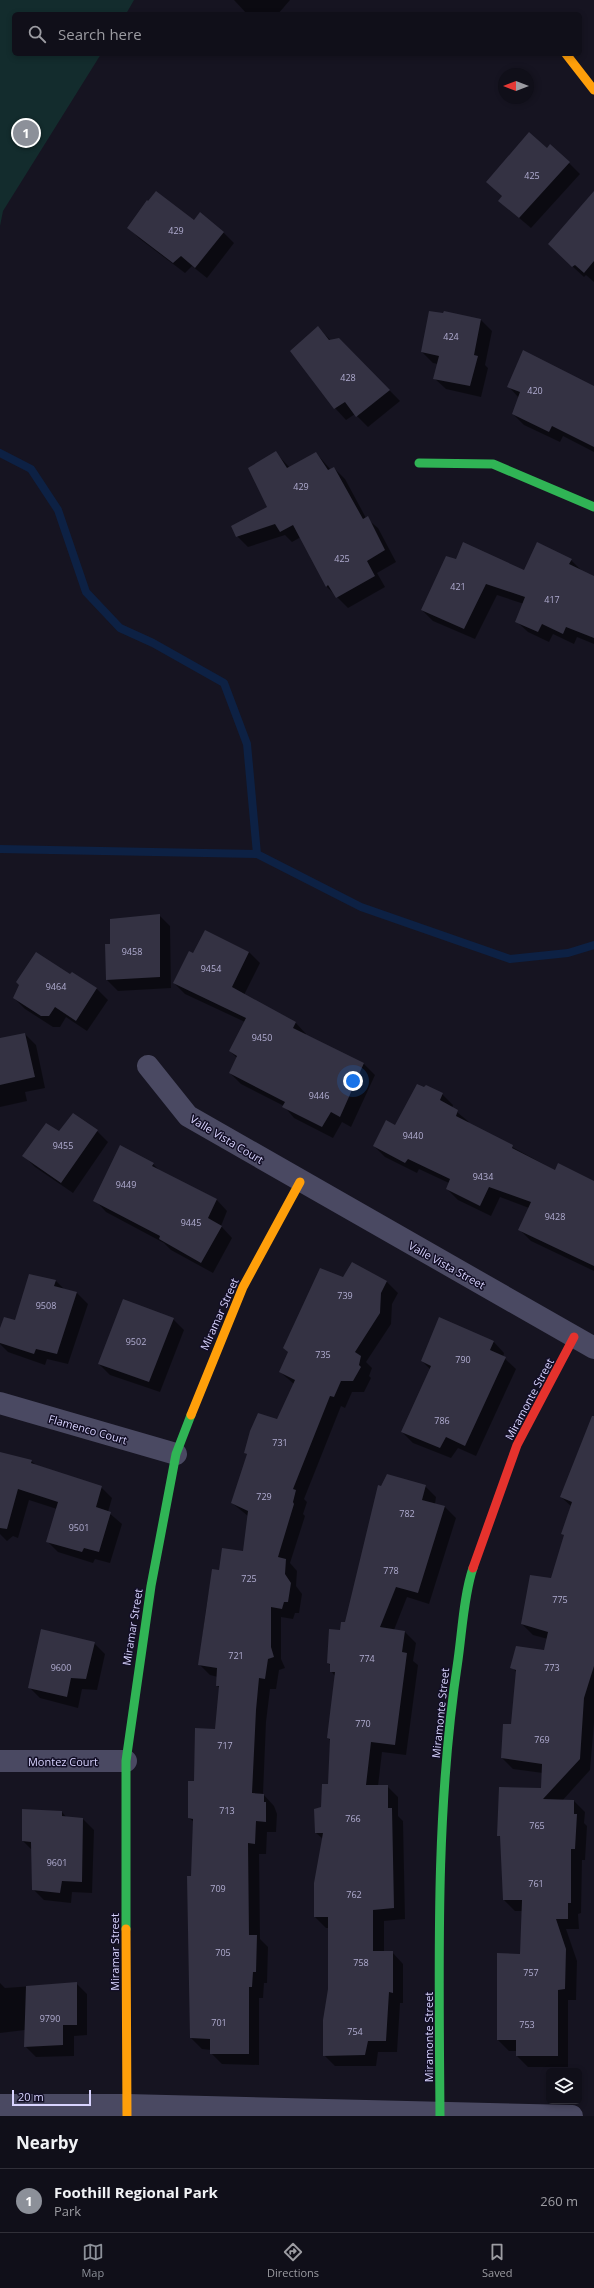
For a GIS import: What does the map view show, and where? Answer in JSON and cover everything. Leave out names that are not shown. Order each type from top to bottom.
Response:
[{"type":"street","points":[[568,56],[594,90]]},
{"type":"street","points":[[419,463],[493,464],[594,507]]},
{"type":"street","name":"Valle Vista Court","points":[[148,1066],[188,1116],[300,1182]]},
{"type":"street","name":"Valle Vista Street","points":[[300,1182],[594,1348]]},
{"type":"street","name":"Miramar Street","points":[[127,2111],[126,1761],[142,1644],[176,1454],[209,1366],[243,1287],[300,1182]]},
{"type":"street","name":"Miramonte Street","points":[[440,2115],[442,1810],[452,1694],[472,1570],[517,1445],[562,1365],[574,1337]]},
{"type":"street","name":"Flamenco Court","points":[[0,1403],[176,1454]]},
{"type":"street","name":"Montez Court","points":[[0,1761],[126,1761]]},
{"type":"street","points":[[0,2106],[127,2111],[572,2116]]},
{"type":"green space","points":[[0,0],[134,0],[127,12],[12,12],[12,56],[100,56],[3,211],[0,226]]},
{"type":"building","points":[[529,132],[547,148],[550,144],[570,162],[519,218],[498,201],[502,196],[486,182]]},
{"type":"building","points":[[156,191],[194,220],[200,212],[224,232],[195,268],[181,256],[173,263],[127,228],[147,200],[148,201]]},
{"type":"building","points":[[594,191],[594,261],[584,273],[575,265],[572,267],[548,244]]},
{"type":"building","points":[[429,311],[443,313],[444,311],[481,319],[474,355],[478,356],[470,386],[433,379],[439,356],[421,352]]},
{"type":"building","points":[[318,326],[329,340],[339,338],[390,390],[356,417],[345,402],[334,409],[290,351]]},
{"type":"building","points":[[523,350],[594,386],[594,447],[552,426],[549,432],[512,414],[520,392],[507,387]]},
{"type":"building","points":[[276,451],[287,468],[316,452],[328,470],[334,467],[363,519],[368,516],[385,550],[367,561],[375,576],[336,598],[328,585],[326,587],[293,525],[280,532],[275,524],[236,537],[231,526],[267,507],[248,468]]},
{"type":"building","points":[[463,542],[524,570],[537,542],[572,559],[569,564],[594,576],[594,638],[566,627],[563,634],[542,624],[538,632],[515,622],[525,597],[486,584],[464,629],[421,610],[446,556],[456,559]]},
{"type":"building","points":[[160,914],[160,977],[106,980],[105,944],[110,944],[110,919]]},
{"type":"building","points":[[205,930],[249,952],[232,987],[296,1022],[293,1028],[364,1063],[340,1117],[331,1112],[322,1127],[282,1107],[285,1102],[229,1073],[237,1056],[229,1051],[246,1018],[173,983],[189,951],[193,953]]},
{"type":"building","points":[[36,952],[70,974],[72,972],[97,988],[76,1021],[55,1007],[49,1016],[41,1016],[13,998],[19,985],[16,982]]},
{"type":"building","points":[[25,1033],[35,1077],[0,1085],[0,1038]]},
{"type":"building","points":[[417,1084],[424,1087],[426,1085],[443,1093],[440,1100],[458,1110],[456,1116],[513,1145],[512,1148],[555,1170],[558,1163],[594,1181],[594,1266],[518,1230],[531,1202],[489,1187],[480,1206],[446,1189],[450,1179],[408,1159],[405,1163],[373,1146],[386,1120],[395,1125]]},
{"type":"building","points":[[73,1113],[98,1130],[61,1183],[22,1156],[46,1123],[59,1131]]},
{"type":"building","points":[[120,1145],[154,1163],[152,1166],[217,1199],[208,1218],[222,1226],[201,1263],[159,1239],[160,1236],[93,1201]]},
{"type":"building","points":[[352,1262],[387,1281],[381,1293],[380,1313],[355,1352],[361,1356],[359,1365],[361,1367],[353,1381],[341,1381],[334,1397],[330,1396],[293,1489],[296,1490],[293,1502],[294,1504],[278,1557],[286,1559],[285,1574],[291,1583],[288,1602],[284,1602],[282,1609],[271,1607],[271,1647],[274,1657],[268,1659],[265,1679],[259,1678],[252,1793],[264,1794],[264,1802],[266,1802],[266,1822],[256,1821],[255,1844],[248,1843],[249,1935],[257,1935],[256,1972],[253,1972],[252,1987],[249,1987],[249,2054],[210,2054],[210,2039],[190,2038],[187,1876],[191,1876],[193,1819],[188,1818],[188,1781],[194,1781],[195,1728],[215,1729],[219,1686],[216,1686],[217,1668],[198,1665],[212,1569],[219,1570],[222,1548],[243,1551],[248,1511],[231,1503],[247,1454],[244,1453],[250,1431],[258,1413],[277,1419],[295,1380],[279,1372],[288,1352],[283,1348],[320,1268],[343,1277]]},
{"type":"building","points":[[29,1274],[56,1280],[54,1286],[77,1292],[57,1354],[36,1349],[34,1354],[0,1343],[0,1328],[4,1317],[15,1320]]},
{"type":"building","points":[[123,1299],[174,1318],[149,1382],[98,1364]]},
{"type":"building","points":[[439,1317],[494,1341],[490,1350],[506,1357],[465,1446],[446,1437],[440,1448],[401,1432],[431,1366],[421,1361]]},
{"type":"building","points":[[592,1416],[594,1416],[594,1666],[584,1698],[580,1759],[543,1799],[574,1800],[574,1814],[577,1814],[575,1849],[571,1849],[571,1903],[568,1903],[568,1919],[556,1919],[566,1949],[565,1989],[558,1990],[558,2056],[516,2056],[516,2040],[497,2040],[497,1953],[520,1954],[522,1900],[503,1900],[500,1836],[497,1836],[499,1787],[541,1788],[542,1764],[501,1758],[503,1724],[511,1724],[516,1670],[510,1668],[516,1646],[544,1650],[548,1632],[521,1624],[530,1575],[551,1578],[564,1535],[561,1534],[572,1502],[560,1497]]},
{"type":"building","points":[[0,1452],[32,1460],[31,1463],[102,1486],[96,1507],[111,1512],[99,1552],[84,1548],[82,1552],[46,1542],[58,1502],[18,1489],[7,1529],[0,1528]]},
{"type":"building","points":[[387,1474],[426,1485],[422,1500],[445,1506],[418,1593],[396,1587],[380,1627],[405,1631],[402,1652],[407,1653],[395,1745],[371,1742],[366,1785],[388,1785],[388,1808],[392,1808],[394,1908],[373,1910],[373,1951],[393,1951],[393,1993],[389,1992],[386,2041],[368,2041],[365,2055],[323,2056],[323,2020],[328,1989],[328,1917],[314,1917],[314,1883],[323,1833],[315,1833],[314,1809],[321,1807],[322,1784],[328,1784],[330,1739],[327,1738],[335,1672],[330,1672],[330,1664],[327,1663],[329,1629],[340,1630],[341,1622],[345,1622],[378,1485],[381,1486]]},
{"type":"building","points":[[41,1629],[95,1642],[86,1679],[71,1678],[67,1697],[28,1688]]},
{"type":"building","points":[[22,1809],[62,1811],[62,1816],[83,1818],[82,1882],[62,1881],[60,1893],[32,1890],[31,1842],[22,1841]]},
{"type":"building","points":[[77,1982],[77,2025],[63,2025],[63,2045],[24,2047],[26,1986]]},
{"type":"waterway","points":[[0,453],[31,469],[58,510],[86,592],[120,628],[153,643],[224,683],[247,744],[257,854]]},
{"type":"waterway","points":[[0,849],[257,854],[361,907],[510,959],[568,953],[594,945]]},
{"type":"traffic: fast","points":[[419,463],[493,464],[594,507]]},
{"type":"traffic: fast","points":[[126,1929],[126,1761],[151,1586],[176,1454],[191,1415]]},
{"type":"traffic: fast","points":[[440,2116],[439,1945],[445,1774],[467,1589],[473,1568]]},
{"type":"traffic: slow","points":[[568,56],[594,90]]},
{"type":"traffic: slow","points":[[191,1415],[243,1287],[300,1182]]},
{"type":"traffic: slow","points":[[126,1929],[127,2116]]},
{"type":"traffic: jam","points":[[473,1568],[517,1445],[574,1337]]},
{"type":"place","name":"Foothill Regional Park","points":[[26,133]]}]
